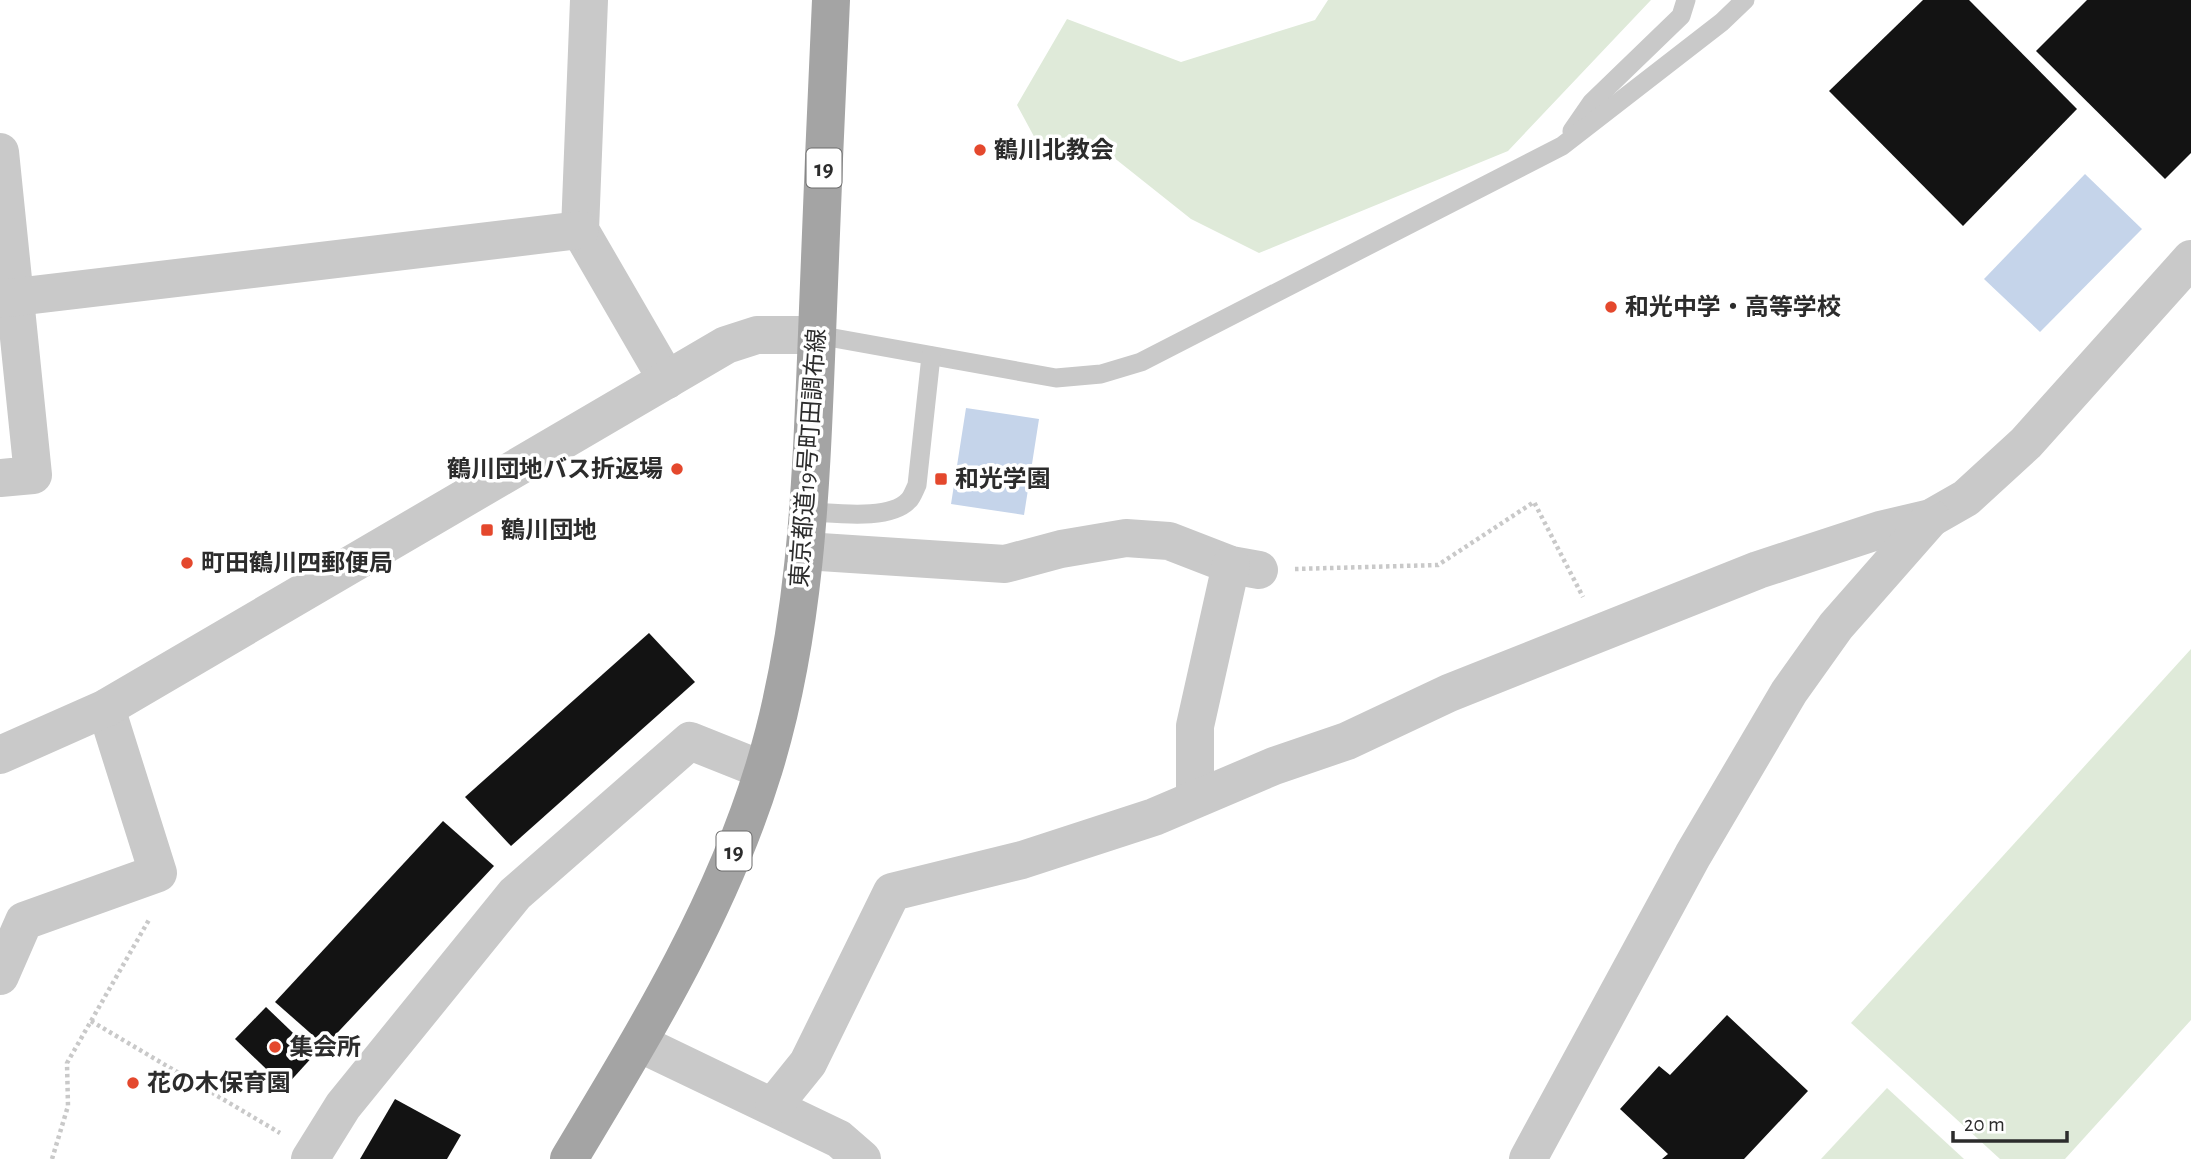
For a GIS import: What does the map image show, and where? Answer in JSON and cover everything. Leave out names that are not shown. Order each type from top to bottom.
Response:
[{"type":"main road","name":"東京都道19号町田調布線","points":[[569,1159],[639,1043],[702,925],[733,852],[763,770],[789,662],[810,512],[831,0]]},
{"type":"street","points":[[589,0],[580,230],[667,380]]},
{"type":"street","points":[[0,152],[7,298],[33,475],[0,478]]},
{"type":"street","points":[[7,298],[580,230]]},
{"type":"street","points":[[774,1105],[808,1063],[892,892],[1022,860],[1154,817],[1195,798],[1348,741],[1449,693],[1758,570],[1880,530],[1931,518],[1966,498],[2026,443],[2191,259]]},
{"type":"street","points":[[0,755],[106,708],[726,345],[757,335],[817,335]]},
{"type":"street","points":[[1528,1159],[1693,855],[1789,692],[1836,626],[1931,518]]},
{"type":"street","points":[[806,551],[1005,564],[1061,549],[1126,538],[1169,541],[1245,568],[1195,726],[1195,798]]},
{"type":"street","points":[[0,976],[24,921],[158,873],[106,708]]},
{"type":"street","points":[[312,1156],[343,1106],[515,894],[690,741],[763,770]]},
{"type":"street","points":[[639,1043],[774,1105],[839,1139],[862,1159]]},
{"type":"lane","points":[[1562,146],[1592,102],[1681,16],[1686,0]]},
{"type":"lane","points":[[817,335],[1056,378],[1101,374],[1141,362],[1562,146],[1722,22],[1745,0]]},
{"type":"lane","points":[[810,512],[856,515],[885,512],[909,501],[917,485],[931,356]]},
{"type":"path","points":[[1245,568],[1438,565],[1534,502],[1588,605]]},
{"type":"path","points":[[52,1159],[68,1106],[67,1063],[164,893],[158,873]]},
{"type":"path","points":[[91,1021],[312,1156]]},
{"type":"green space","points":[[1328,0],[1651,0],[1508,151],[1259,253],[1191,219],[1098,145],[1044,155],[1017,105],[1067,19],[1181,62],[1315,20]]},
{"type":"green space","points":[[2191,649],[2191,1020],[2065,1159],[2000,1159],[1851,1023]]},
{"type":"green space","points":[[1887,1088],[1964,1159],[1821,1159]]},
{"type":"water","points":[[2085,174],[2142,229],[2040,332],[1984,279]]},
{"type":"water","points":[[966,408],[1039,419],[1024,515],[951,504]]},
{"type":"building","points":[[1923,0],[1969,0],[2077,109],[1963,226],[1829,91]]},
{"type":"building","points":[[2087,0],[2191,0],[2191,153],[2165,179],[2036,51]]},
{"type":"building","points":[[649,633],[695,682],[511,846],[465,797]]},
{"type":"building","points":[[443,821],[494,866],[325,1046],[275,1002]]},
{"type":"building","name":"集会所","points":[[266,1007],[315,1054],[285,1087],[235,1039]]},
{"type":"building","points":[[1727,1015],[1808,1091],[1744,1159],[1662,1159],[1668,1154],[1620,1109],[1659,1066],[1670,1075]]},
{"type":"building","points":[[395,1099],[461,1135],[447,1159],[360,1159]]},
{"type":"place","name":"鶴川北教会","points":[[980,150]]},
{"type":"place","name":"和光中学・高等学校","points":[[1611,307]]},
{"type":"place","name":"鶴川団地バス折返場","points":[[677,469]]},
{"type":"place","name":"和光学園","points":[[941,479]]},
{"type":"place","name":"鶴川団地","points":[[487,530]]},
{"type":"place","name":"町田鶴川四郵便局","points":[[187,563]]},
{"type":"place","name":"集会所","points":[[275,1047]]},
{"type":"place","name":"花の木保育園","points":[[133,1083]]}]
